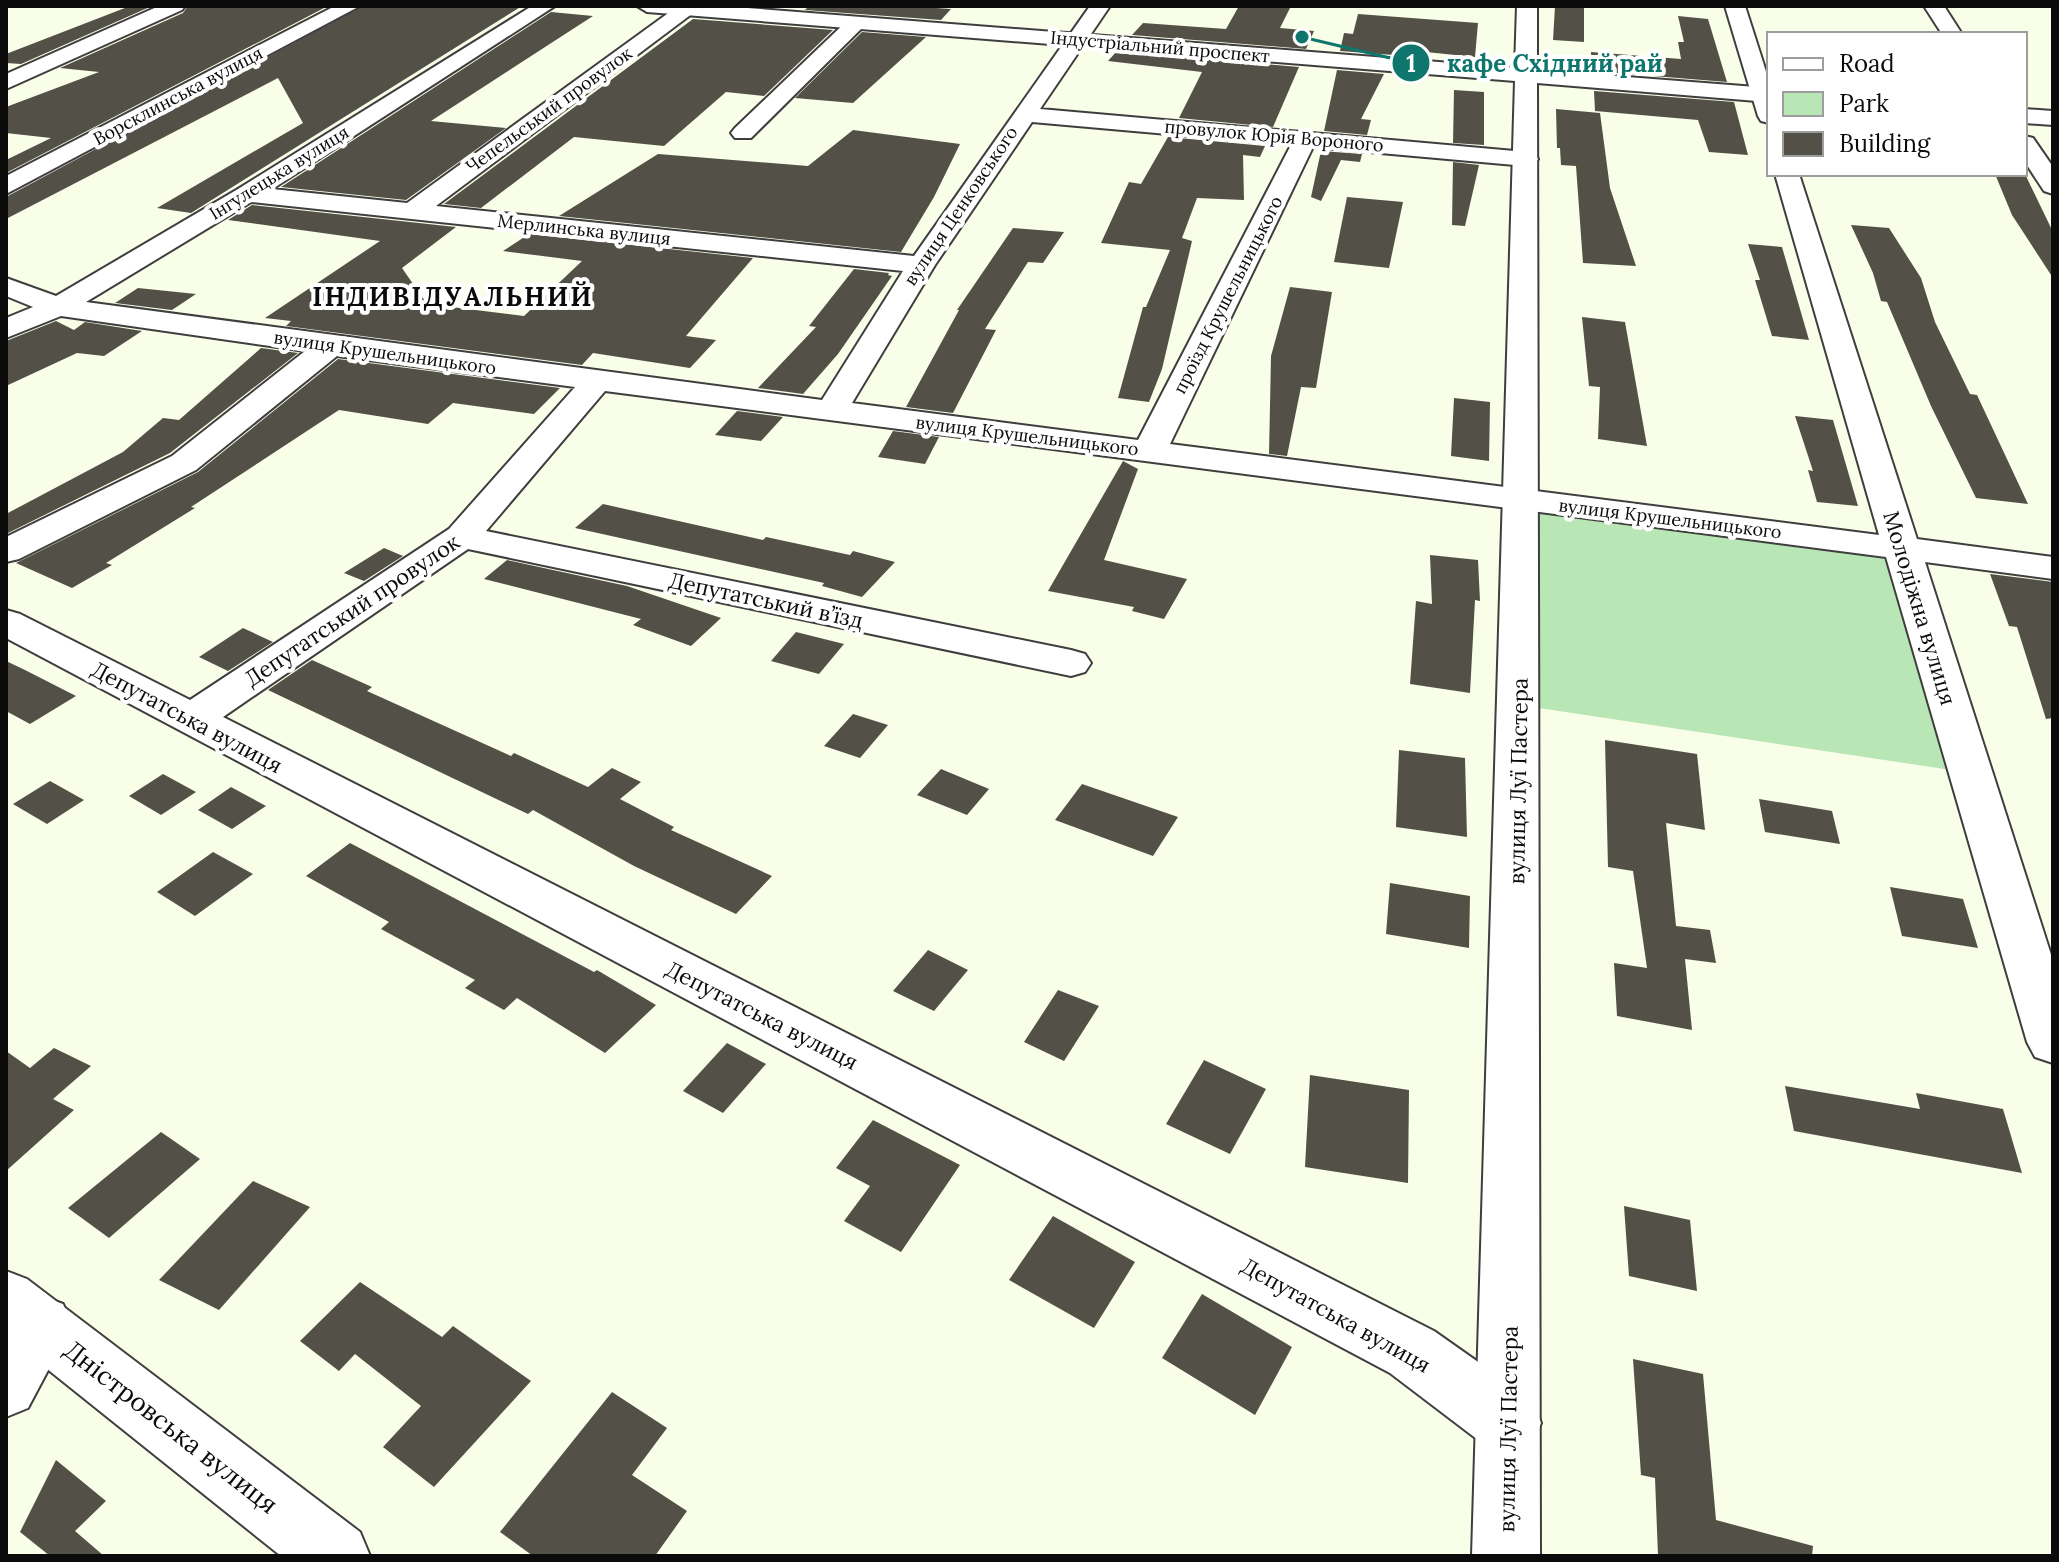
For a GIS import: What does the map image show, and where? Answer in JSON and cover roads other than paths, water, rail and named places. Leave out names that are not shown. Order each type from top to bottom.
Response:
[{"type":"street","points":[[6,82],[175,6]]},
{"type":"street","name":"Ворсклинська вулиця","points":[[6,186],[350,6]]},
{"type":"street","name":"Інгулецька вулиця","points":[[6,329],[58,307],[247,194],[545,6]]},
{"type":"street","name":"Індустріальний проспект","points":[[647,6],[1527,76],[1767,102]]},
{"type":"street","name":"вулиця Ценковського","points":[[831,411],[921,265],[1100,6]]},
{"type":"street","name":"вулиця Луї Пастера","points":[[1506,1556],[1527,6]]},
{"type":"street","points":[[1735,6],[1767,102]]},
{"type":"street","points":[[1934,6],[1951,32]]},
{"type":"street","name":"Чепельський провулок","points":[[412,212],[686,9]]},
{"type":"street","points":[[743,133],[856,23]]},
{"type":"street","name":"провулок Юрія Вороного","points":[[1023,114],[1526,159]]},
{"type":"street","points":[[2027,116],[2053,118]]},
{"type":"street","name":"проїзд Крушельницького","points":[[1149,452],[1306,138]]},
{"type":"street","points":[[2027,146],[2053,186]]},
{"type":"street","name":"Молодіжна вулиця","points":[[1788,176],[2053,1042]]},
{"type":"street","name":"Мерлинська вулиця","points":[[247,194],[921,265]]},
{"type":"street","name":"вулиця Крушельницького","points":[[6,286],[58,307],[331,346],[2053,568]]},
{"type":"street","points":[[6,551],[184,463],[331,346]]},
{"type":"street","name":"Депутатський провулок","points":[[191,719],[462,537],[597,381]]},
{"type":"street","name":"Депутатський в’їзд","points":[[462,537],[1071,663]]},
{"type":"street","name":"Депутатська вулиця","points":[[6,622],[1412,1352],[1509,1423]]},
{"type":"street","points":[[6,1386],[23,1312]]},
{"type":"street","name":"Дністровська вулиця","points":[[23,1312],[336,1556]]},
{"type":"place","name":"кафе Східний рай","points":[[1302,37]]},
{"type":"district","name":"ІНДИВІДУАЛЬНИЙ","points":[[453,297]]}]
